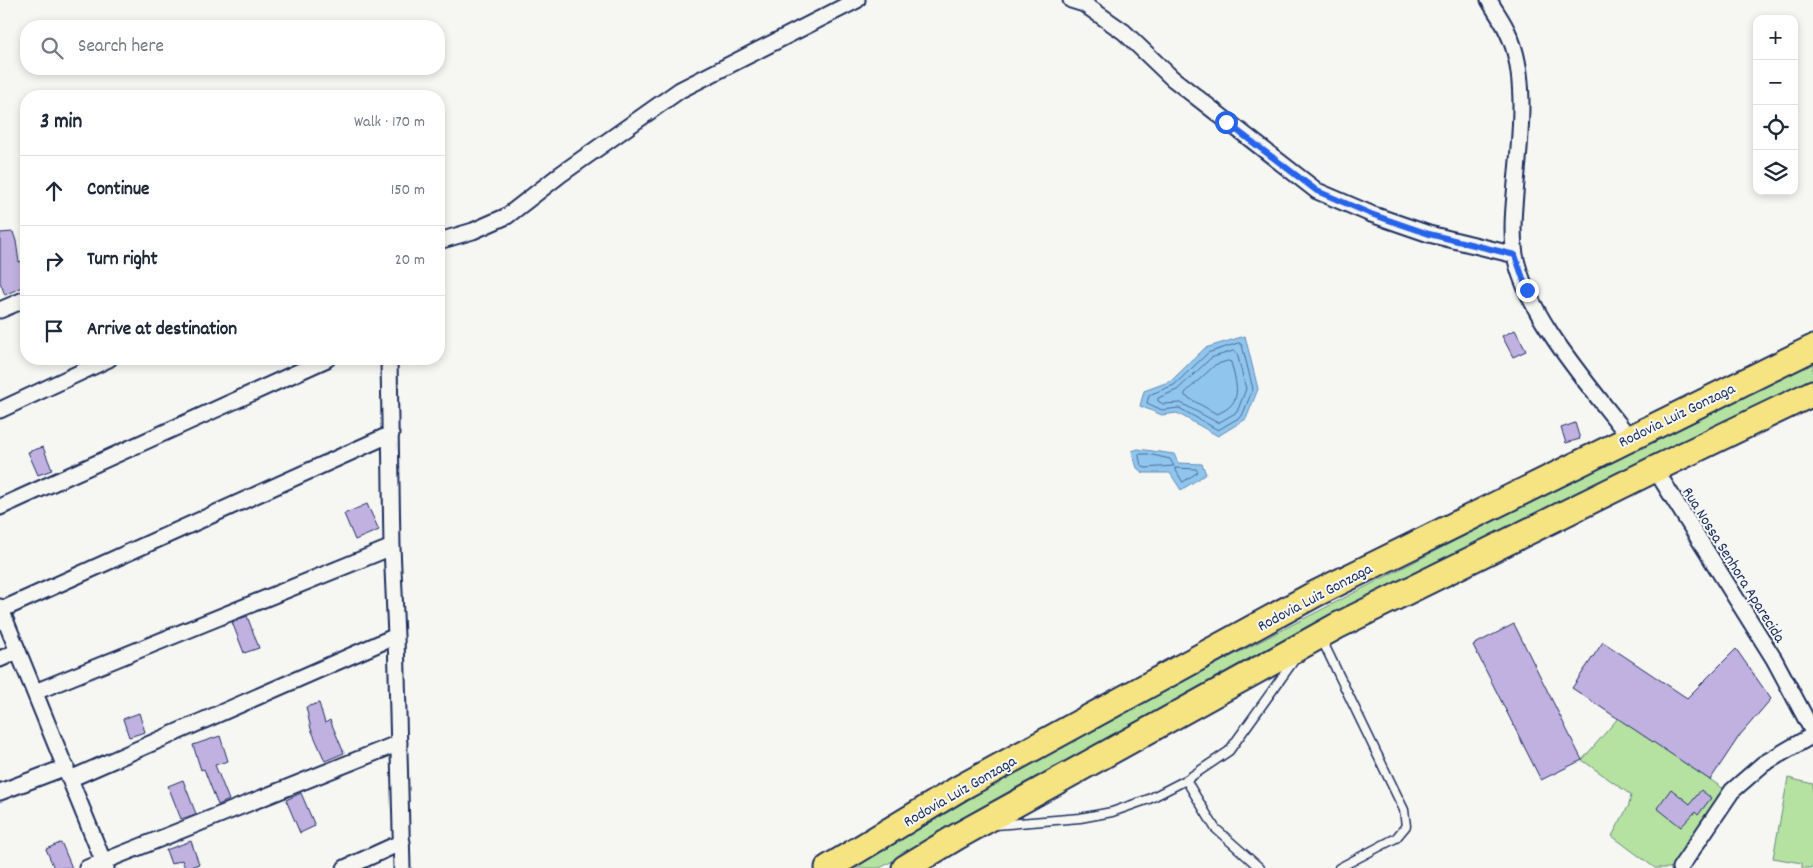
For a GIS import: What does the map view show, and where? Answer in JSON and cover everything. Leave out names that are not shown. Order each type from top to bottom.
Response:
[{"type":"highway","name":"Rodovia Luiz Gonzaga","points":[[828,868],[960,788],[1315,594],[1629,437],[1813,348]]},
{"type":"highway","points":[[905,868],[958,836],[1312,641],[1655,468],[1813,393]]},
{"type":"street","points":[[445,239],[473,231],[507,216],[560,174],[680,90],[857,0]]},
{"type":"street","points":[[1072,0],[1084,4],[1124,32],[1172,78],[1317,191],[1371,214],[1429,234],[1515,255]]},
{"type":"street","points":[[1489,0],[1509,34],[1520,80],[1520,134],[1513,217],[1515,255],[1527,290],[1556,342],[1629,437]]},
{"type":"street","points":[[0,310],[20,302]]},
{"type":"street","points":[[0,410],[96,365]]},
{"type":"street","points":[[0,507],[314,365]]},
{"type":"street","points":[[389,365],[392,547],[402,868]]},
{"type":"street","points":[[105,864],[0,608],[391,434]]},
{"type":"street","name":"Rua Nossa Senhora Aparecida","points":[[1655,468],[1774,659],[1813,734]]},
{"type":"street","points":[[34,692],[392,547]]},
{"type":"street","points":[[0,792],[68,773],[396,636]]},
{"type":"street","points":[[0,659],[18,651]]},
{"type":"street","points":[[1680,868],[1732,791],[1763,764],[1813,734]]},
{"type":"street","points":[[87,868],[105,864],[399,743]]},
{"type":"street","points":[[345,868],[402,842]]},
{"type":"lane","points":[[958,836],[996,825],[1080,818],[1112,812],[1149,799],[1186,780],[1229,751],[1312,641],[1404,810],[1406,826],[1396,838],[1339,868]]},
{"type":"lane","points":[[1186,780],[1215,828],[1260,868]]},
{"type":"green space","points":[[1813,356],[1813,381],[1204,687],[880,868],[854,868],[1065,742]]},
{"type":"green space","points":[[1619,717],[1727,791],[1671,868],[1655,868],[1612,836],[1629,805],[1631,795],[1582,760]]},
{"type":"green space","points":[[1788,778],[1813,784],[1813,868],[1802,868],[1802,863],[1773,858]]},
{"type":"water","points":[[1245,336],[1258,389],[1246,419],[1218,436],[1177,413],[1162,415],[1140,406],[1144,391],[1171,381],[1205,348]]},
{"type":"water","points":[[1138,449],[1174,454],[1178,463],[1202,464],[1206,474],[1181,490],[1170,473],[1143,473],[1137,468],[1132,451]]},
{"type":"building","points":[[13,232],[20,262],[20,288],[5,295],[0,282],[0,233]]},
{"type":"building","points":[[1515,330],[1526,351],[1513,357],[1502,336]]},
{"type":"building","points":[[1575,423],[1580,439],[1566,443],[1561,428]]},
{"type":"building","points":[[43,447],[52,470],[38,475],[28,452]]},
{"type":"building","points":[[367,504],[379,530],[355,540],[344,514]]},
{"type":"building","points":[[247,616],[259,648],[244,653],[232,622]]},
{"type":"building","points":[[1514,624],[1582,760],[1541,780],[1473,645]]},
{"type":"building","points":[[1603,642],[1687,698],[1736,649],[1771,699],[1740,735],[1710,780],[1572,688]]},
{"type":"building","points":[[319,703],[325,723],[330,720],[344,753],[325,761],[311,729],[306,707]]},
{"type":"building","points":[[139,713],[145,732],[129,737],[123,719]]},
{"type":"building","points":[[220,736],[228,761],[215,765],[229,800],[218,805],[204,769],[201,770],[193,745]]},
{"type":"building","points":[[183,780],[196,814],[181,819],[168,786]]},
{"type":"building","points":[[1671,789],[1690,804],[1701,790],[1711,798],[1698,815],[1695,812],[1681,827],[1657,808]]},
{"type":"building","points":[[301,793],[315,826],[300,833],[286,800]]},
{"type":"building","points":[[191,841],[199,864],[185,868],[182,860],[171,864],[166,850]]},
{"type":"building","points":[[60,843],[72,868],[54,868],[46,849]]},
{"type":"route","points":[[1226,122],[1317,191],[1371,214],[1429,234],[1515,255],[1527,290]]}]
